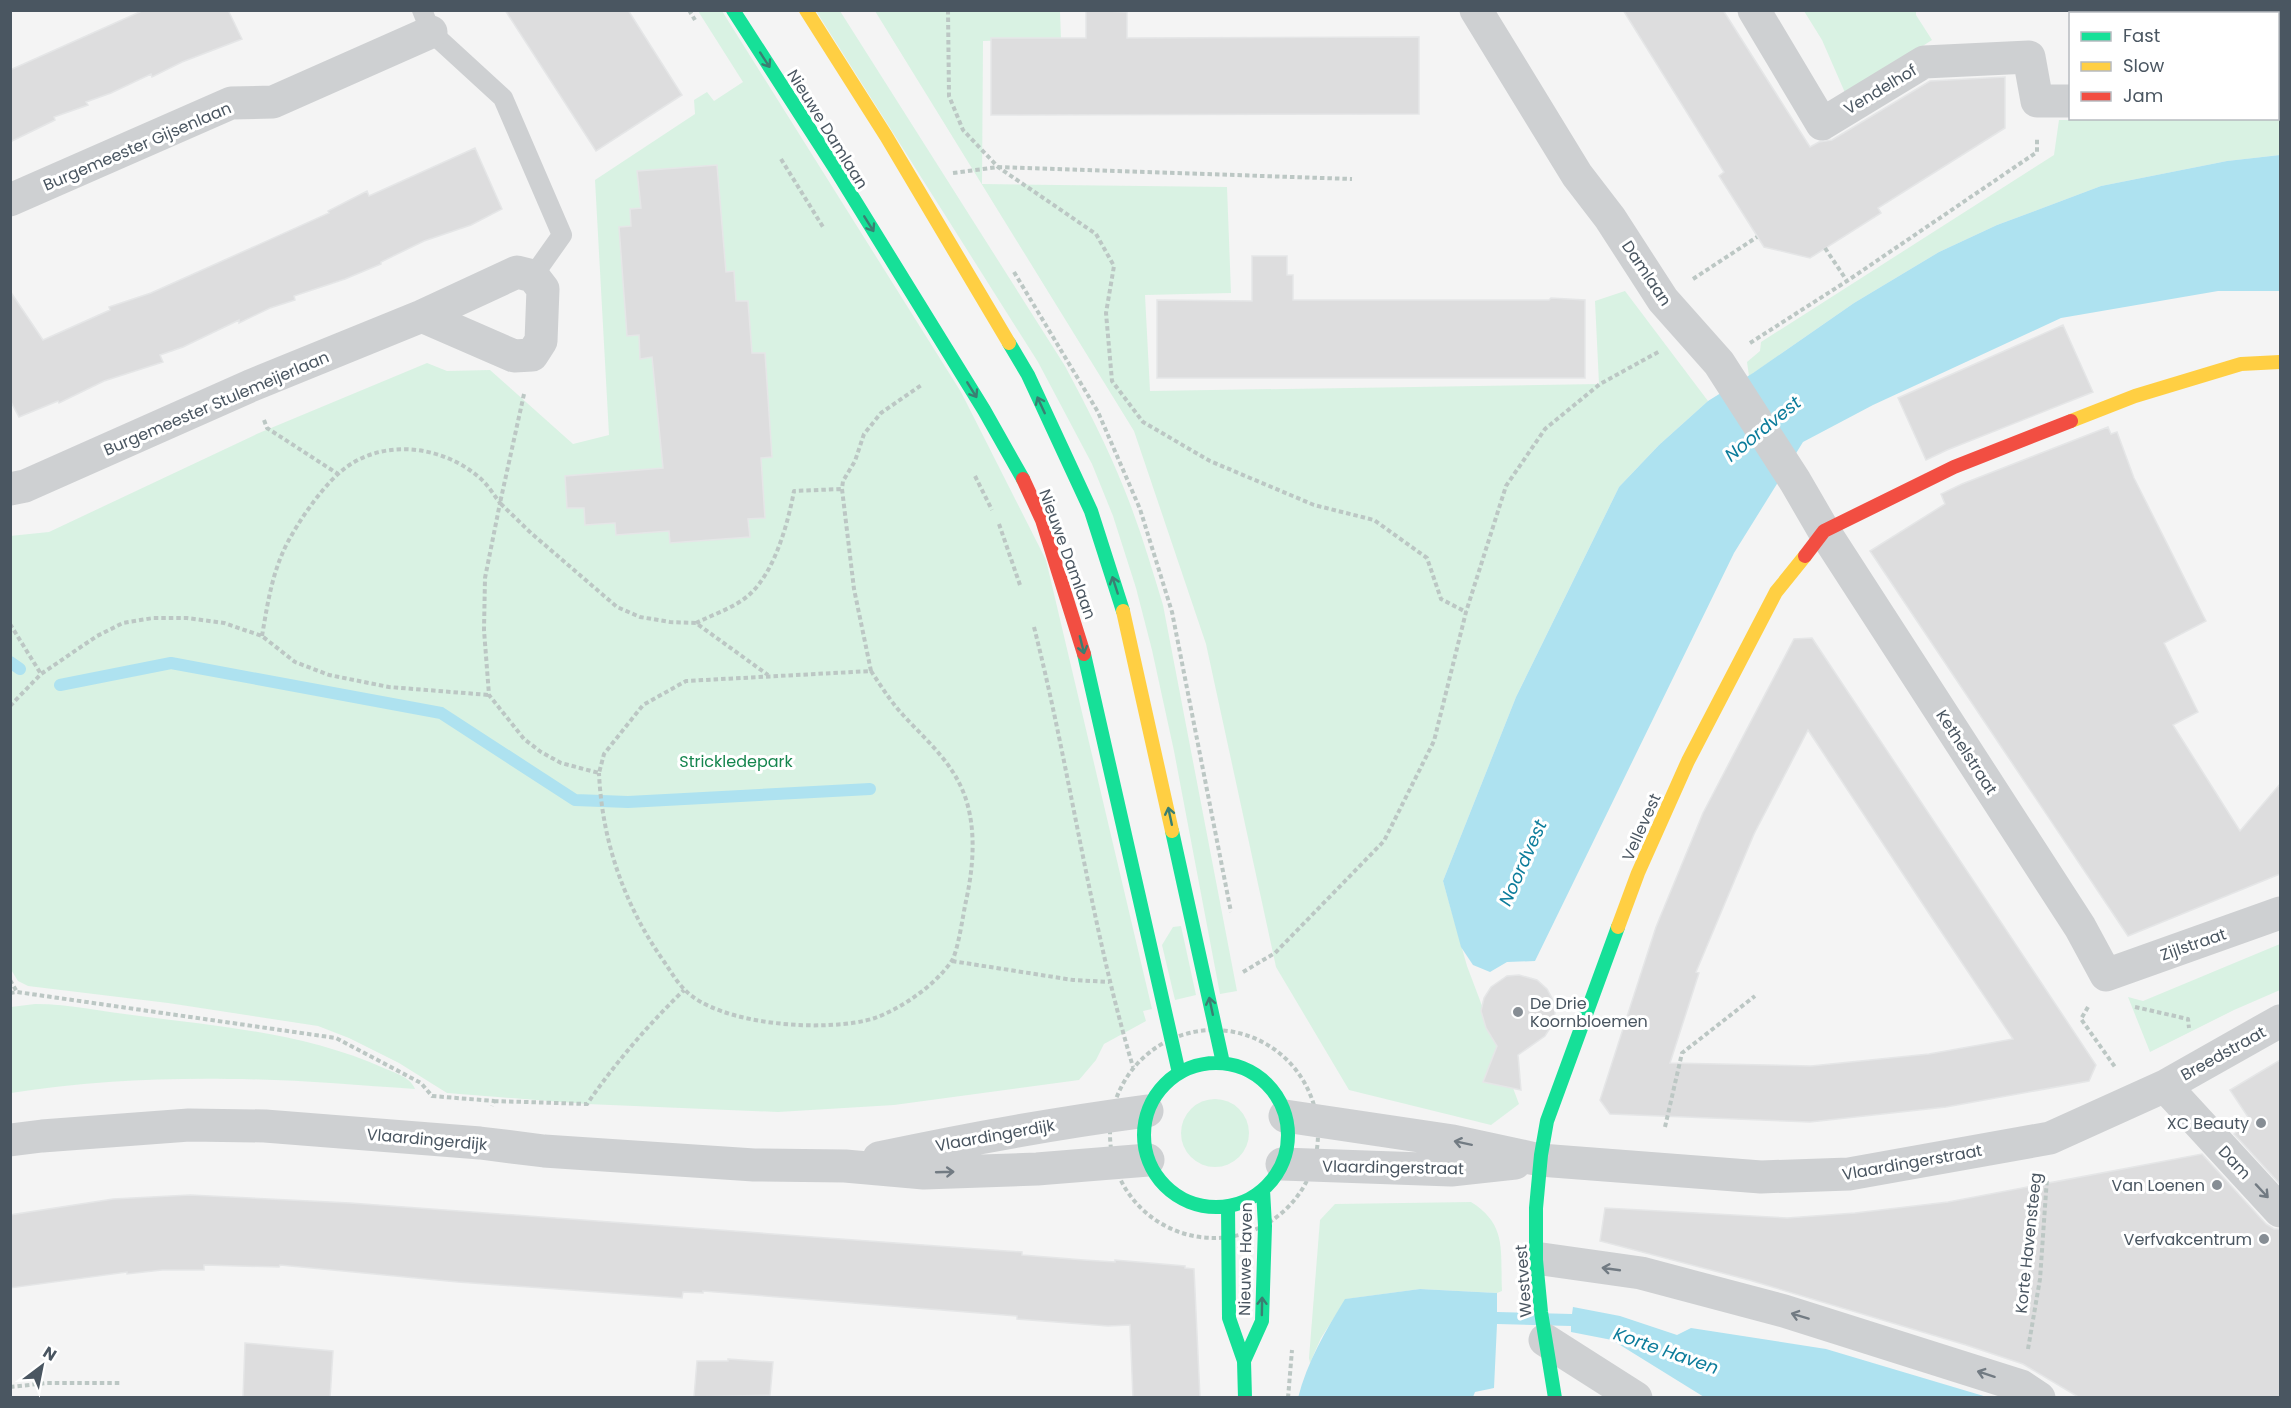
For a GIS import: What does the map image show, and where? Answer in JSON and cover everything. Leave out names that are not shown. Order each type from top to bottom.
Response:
[{"type":"street","name":"Nieuwe Damlaan","points":[[733,10],[836,170],[984,410],[1018,469],[1042,520],[1081,642],[1179,1073]]},
{"type":"street","name":"Nieuwe Damlaan","points":[[806,10],[886,136],[1028,375],[1091,511],[1124,613],[1223,1063]]},
{"type":"street","name":"Damlaan","points":[[1476,10],[1577,175],[1610,218],[1663,300],[1719,363],[1795,481],[1824,531]]},
{"type":"street","name":"Vendelhof","points":[[1754,10],[1822,124],[1924,62],[2029,57],[2037,101]]},
{"type":"street","name":"Burgemeester Gijsenlaan","points":[[10,200],[231,103],[273,102],[427,21]]},
{"type":"street","points":[[2037,101],[2069,101]]},
{"type":"street","name":"Burgemeester Stulemeijerlaan","points":[[10,489],[26,486],[250,386],[422,316],[517,272],[532,276]]},
{"type":"street","points":[[422,316],[514,356],[532,355],[542,341],[543,289],[532,276]]},
{"type":"street","points":[[1824,531],[1954,467],[2135,396],[2241,364],[2280,362]]},
{"type":"street","name":"Kethelstraat","points":[[1824,531],[2080,927],[2106,975]]},
{"type":"street","name":"Vellevest","points":[[1540,1160],[1548,1121],[1638,873],[1688,762],[1776,592],[1824,531]]},
{"type":"street","name":"Zijlstraat","points":[[2106,975],[2280,913]]},
{"type":"street","name":"Breedstraat","points":[[2165,1086],[2280,1020]]},
{"type":"street","points":[[1223,1063],[1244,1069],[1263,1081],[1274,1092],[1285,1116],[1287,1140],[1282,1164],[1274,1178],[1263,1190],[1251,1198],[1228,1206],[1203,1206],[1179,1197],[1166,1188],[1155,1175],[1144,1144],[1144,1128],[1147,1111],[1155,1095],[1166,1083],[1179,1073],[1195,1066],[1223,1063]]},
{"type":"street","name":"Vlaardingerstraat","points":[[1285,1116],[1453,1141],[1540,1160],[1761,1178],[1849,1174],[2050,1138],[2165,1086]]},
{"type":"street","name":"Dam","points":[[2165,1086],[2280,1211]]},
{"type":"street","name":"Vlaardingerdijk","points":[[845,1166],[957,1142],[1147,1111]]},
{"type":"street","name":"Vlaardingerdijk","points":[[10,1140],[189,1125],[265,1126],[480,1143],[544,1151],[754,1165],[845,1166],[924,1173],[1036,1169],[1148,1160]]},
{"type":"street","name":"Vlaardingerstraat","points":[[1282,1164],[1451,1170],[1540,1160]]},
{"type":"street","name":"Westvest","points":[[1540,1160],[1536,1258],[1545,1340],[1555,1398]]},
{"type":"street","name":"Nieuwe Haven","points":[[1244,1360],[1262,1321],[1265,1226],[1263,1190]]},
{"type":"street","name":"Nieuwe Haven","points":[[1228,1206],[1229,1318],[1244,1360],[1245,1398]]},
{"type":"street","points":[[1536,1258],[1641,1273],[1751,1302],[1905,1348],[2030,1392]]},
{"type":"street","points":[[1545,1340],[1636,1398]]},
{"type":"lane","name":"Burgemeester Gijsenlaan","points":[[427,21],[503,98],[562,235],[532,276]]},
{"type":"path","points":[[689,10],[695,20]]},
{"type":"path","points":[[948,10],[949,96],[963,130],[998,167],[1096,234],[1114,266],[1106,313],[1112,381],[1143,422],[1210,461],[1314,505],[1374,520],[1427,558],[1441,599],[1466,612]]},
{"type":"path","points":[[1719,363],[2037,152],[2037,101]]},
{"type":"path","points":[[775,150],[824,228]]},
{"type":"path","points":[[953,173],[998,167],[1352,179]]},
{"type":"path","points":[[1663,300],[1757,237]]},
{"type":"path","points":[[1825,248],[1847,280]]},
{"type":"path","points":[[1243,972],[1275,953],[1384,841],[1434,741],[1466,612],[1506,486],[1545,429],[1600,384],[1693,333]]},
{"type":"path","points":[[532,355],[485,578],[484,630],[489,695],[524,739],[541,752],[561,763],[599,773]]},
{"type":"path","points":[[917,374],[929,394]]},
{"type":"path","points":[[871,671],[686,681],[643,705],[604,754],[599,773],[600,796],[623,891],[648,940],[684,990],[710,1008],[744,1018],[792,1025],[849,1024],[875,1018],[903,1005],[931,983],[952,961],[972,876],[972,821],[962,789],[936,748],[901,713],[871,671],[854,589],[842,489],[843,481],[855,461],[864,434],[881,413],[923,384]]},
{"type":"path","points":[[250,386],[267,428],[338,474]]},
{"type":"path","points":[[262,636],[272,581],[283,551],[304,516],[338,474],[361,459],[397,448],[424,451],[452,458],[481,479],[531,533],[616,607],[640,617],[670,622],[696,623],[750,594],[775,554],[788,525],[794,491],[842,489]]},
{"type":"path","points":[[974,473],[994,513]]},
{"type":"path","points":[[999,523],[1020,586]]},
{"type":"path","points":[[10,706],[41,674],[97,636],[123,623],[153,618],[187,618],[224,623],[262,636],[296,662],[329,675],[389,687],[489,695]]},
{"type":"path","points":[[1031,618],[1050,690],[1109,982],[1133,1067]]},
{"type":"path","points":[[696,623],[769,676]]},
{"type":"path","points":[[10,624],[41,674]]},
{"type":"path","points":[[952,961],[1073,980],[1109,982]]},
{"type":"path","points":[[2106,975],[2110,1001],[2188,1019],[2190,1027],[2182,1035]]},
{"type":"path","points":[[10,980],[17,992]]},
{"type":"path","points":[[10,993],[17,992],[336,1038],[421,1083],[432,1095],[494,1101],[586,1104],[646,1027],[684,990]]},
{"type":"path","points":[[1665,1127],[1682,1053],[1755,996]]},
{"type":"path","points":[[2081,1020],[2112,1065]]},
{"type":"path","points":[[1251,1037],[1268,1045],[1283,1056],[1296,1070],[1314,1102],[1318,1121]]},
{"type":"path","points":[[480,1143],[494,1101]]},
{"type":"path","name":"Korte Havensteeg","points":[[2030,1392],[2050,1138]]},
{"type":"path","points":[[10,1387],[47,1383],[120,1383]]},
{"type":"green space","name":"Strickledepark","points":[[698,11],[722,11],[961,392],[1046,560],[1152,1009],[1143,1011],[1146,1021],[1104,1044],[1096,1060],[1079,1080],[894,1105],[778,1112],[587,1104],[447,1093],[399,1063],[349,1038],[318,1026],[168,1003],[28,986],[18,981],[10,968],[10,536],[49,532],[259,433],[427,363],[447,371],[490,370],[573,444],[609,435],[595,180],[695,114],[694,100],[707,92],[714,101],[743,82]]},
{"type":"green space","points":[[816,11],[840,11],[1065,366],[1118,475],[1140,533],[1163,605],[1237,991],[1220,994],[1174,751],[1152,650],[1136,588],[1113,516],[1092,464],[1038,362]]},
{"type":"green space","points":[[875,11],[1060,11],[1061,39],[983,41],[982,184],[1227,187],[1231,293],[1145,295],[1150,391],[1599,384],[1595,301],[1625,291],[1708,401],[1659,445],[1619,487],[1516,697],[1443,881],[1467,966],[1519,1104],[1491,1125],[1349,1090],[1276,967],[1206,644],[1134,431]]},
{"type":"green space","points":[[1804,11],[1916,11],[1916,15],[1932,40],[1846,95],[1822,40]]},
{"type":"green space","points":[[2279,119],[2280,155],[2227,161],[2101,186],[1997,225],[1939,252],[1854,303],[1749,376],[1747,362],[1760,351],[1761,342],[2054,155],[2059,120]]},
{"type":"green space","points":[[1181,926],[1196,995],[1175,1000],[1162,945],[1173,927]]},
{"type":"green space","points":[[2280,944],[2280,990],[2150,1052],[2128,997],[2143,1001]]},
{"type":"green space","points":[[35,1004],[203,1024],[295,1039],[356,1057],[394,1072],[407,1079],[415,1089],[322,1082],[201,1079],[92,1083],[11,1093],[11,1007]]},
{"type":"green space","points":[[1208,1099],[1222,1099],[1234,1104],[1244,1114],[1249,1133],[1244,1152],[1234,1162],[1222,1167],[1208,1167],[1196,1162],[1186,1152],[1181,1140],[1181,1126],[1186,1114],[1196,1104]]},
{"type":"green space","points":[[1471,1202],[1483,1211],[1497,1230],[1501,1252],[1502,1291],[1497,1293],[1420,1289],[1346,1299],[1321,1338],[1310,1363],[1320,1220],[1335,1204]]},
{"type":"water","name":"Noordvest","points":[[2280,155],[2280,291],[2218,291],[2061,318],[1873,405],[1803,442],[1734,553],[1535,961],[1507,962],[1490,972],[1473,965],[1461,947],[1443,881],[1516,697],[1619,487],[1659,445],[1708,401],[1753,373],[1854,303],[1939,252],[1997,225],[2101,186],[2227,161]]},
{"type":"water","name":"Korte Haven","points":[[1420,1289],[1497,1293],[1497,1312],[1572,1314],[1573,1307],[1620,1316],[1677,1335],[1691,1328],[1826,1349],[1987,1397],[1704,1397],[1612,1340],[1571,1332],[1571,1326],[1497,1324],[1494,1388],[1475,1392],[1473,1397],[1298,1398],[1312,1359],[1345,1299]]},
{"type":"building","points":[[144,10],[228,10],[242,39],[86,102],[88,105],[54,117],[55,120],[10,142],[10,70]]},
{"type":"building","points":[[505,10],[628,10],[682,95],[596,151]]},
{"type":"building","points":[[1086,10],[1127,12],[1127,38],[1419,37],[1419,114],[991,115],[991,38],[1086,38]]},
{"type":"building","points":[[1623,10],[1723,10],[1810,147],[1819,142],[1832,140],[1930,81],[2005,77],[2005,128],[1878,208],[1881,213],[1810,258],[1764,247],[1719,176],[1724,172]]},
{"type":"building","points":[[475,148],[502,209],[471,225],[424,241],[381,264],[294,296],[295,300],[270,308],[239,323],[239,320],[183,347],[160,355],[163,362],[104,381],[59,403],[58,401],[19,417],[10,400],[10,291],[43,340],[110,310],[109,307],[151,293],[329,213],[328,211],[367,191],[369,196]]},
{"type":"building","points":[[717,165],[726,272],[734,271],[736,301],[748,301],[752,353],[765,353],[772,457],[761,458],[765,518],[748,519],[750,537],[670,543],[669,531],[616,535],[615,523],[585,525],[584,508],[567,508],[565,476],[663,468],[652,357],[640,359],[639,335],[627,336],[619,227],[631,226],[630,209],[641,208],[637,171]]},
{"type":"building","points":[[1252,256],[1287,256],[1287,275],[1293,275],[1293,300],[1549,300],[1551,298],[1585,300],[1585,378],[1157,378],[1157,300],[1252,301]]},
{"type":"building","points":[[2063,325],[2093,392],[1926,460],[1898,398]]},
{"type":"building","points":[[2108,427],[2111,434],[2117,432],[2134,478],[2206,621],[2164,643],[2198,712],[2173,725],[2240,831],[2280,784],[2280,874],[2128,936],[1870,551],[1945,504],[1941,494]]},
{"type":"building","points":[[1812,638],[2096,1065],[2089,1081],[1946,1107],[1810,1122],[1610,1114],[1600,1100],[1656,927],[1703,813],[1794,639]],"holes":[[[1808,730],[2013,1039],[1929,1054],[1811,1066],[1670,1063],[1699,973],[1696,972],[1754,834]]]},
{"type":"building","name":"De Drie Koornbloemen","points":[[1519,975],[1537,980],[1547,989],[1553,1000],[1555,1013],[1552,1025],[1545,1036],[1518,1055],[1521,1090],[1483,1082],[1497,1046],[1486,1028],[1481,1011],[1484,998],[1491,987],[1507,976]]},
{"type":"building","points":[[2280,1060],[2280,1184],[2234,1134],[2250,1120],[2230,1090]]},
{"type":"building","points":[[2202,1154],[2266,1224],[2274,1229],[2280,1229],[2280,1398],[2080,1398],[2023,1364],[1966,1345],[1749,1280],[1600,1241],[1605,1208],[1787,1218],[1855,1213],[1948,1202]]},
{"type":"building","points":[[190,1195],[350,1203],[1185,1266],[1185,1268],[1194,1269],[1200,1398],[1133,1398],[1130,1325],[1108,1326],[1017,1319],[1017,1316],[703,1291],[703,1293],[683,1292],[682,1298],[458,1282],[280,1265],[279,1267],[204,1265],[204,1270],[162,1270],[127,1274],[127,1272],[10,1288],[10,1215],[113,1199]]},
{"type":"building","points":[[245,1343],[333,1351],[330,1398],[243,1398]]},
{"type":"building","points":[[728,1359],[773,1362],[770,1395],[694,1397],[697,1361],[728,1361]]},
{"type":"waterway","points":[[10,662],[20,669]]},
{"type":"waterway","points":[[60,685],[171,663],[441,713],[575,800],[628,802],[870,789]]},
{"type":"traffic: fast","points":[[733,10],[836,170],[984,410],[1023,479]]},
{"type":"traffic: fast","points":[[1009,343],[1028,375],[1091,511],[1123,611]]},
{"type":"traffic: fast","points":[[1084,654],[1179,1073]]},
{"type":"traffic: fast","points":[[1172,831],[1223,1063]]},
{"type":"traffic: fast","points":[[1555,1398],[1541,1312],[1536,1260],[1536,1208],[1541,1155],[1547,1121],[1618,927]]},
{"type":"traffic: fast","points":[[1216,1063],[1230,1064],[1244,1069],[1267,1084],[1282,1107],[1287,1121],[1288,1135],[1287,1149],[1282,1163],[1267,1186],[1244,1201],[1230,1206],[1216,1207],[1202,1206],[1188,1201],[1165,1186],[1150,1163],[1145,1149],[1144,1135],[1145,1121],[1150,1107],[1165,1084],[1188,1069],[1202,1064],[1216,1063]]},
{"type":"traffic: fast","points":[[1244,1361],[1262,1321],[1265,1226],[1263,1190]]},
{"type":"traffic: fast","points":[[1228,1206],[1229,1318],[1244,1361],[1245,1398]]},
{"type":"traffic: slow","points":[[806,10],[886,136],[1009,343]]},
{"type":"traffic: slow","points":[[2071,421],[2135,396],[2241,364],[2280,362]]},
{"type":"traffic: slow","points":[[1618,927],[1638,873],[1688,761],[1776,592],[1805,556]]},
{"type":"traffic: slow","points":[[1123,611],[1172,831]]},
{"type":"traffic: jam","points":[[1805,556],[1824,531],[1954,467],[2071,421]]},
{"type":"traffic: jam","points":[[1023,479],[1042,520],[1084,654]]},
{"type":"place","name":"De Drie Koornbloemen","points":[[1518,1012]]},
{"type":"place","name":"XC Beauty","points":[[2261,1123]]},
{"type":"place","name":"Van Loenen","points":[[2217,1185]]},
{"type":"place","name":"Verfvakcentrum","points":[[2264,1239]]}]
